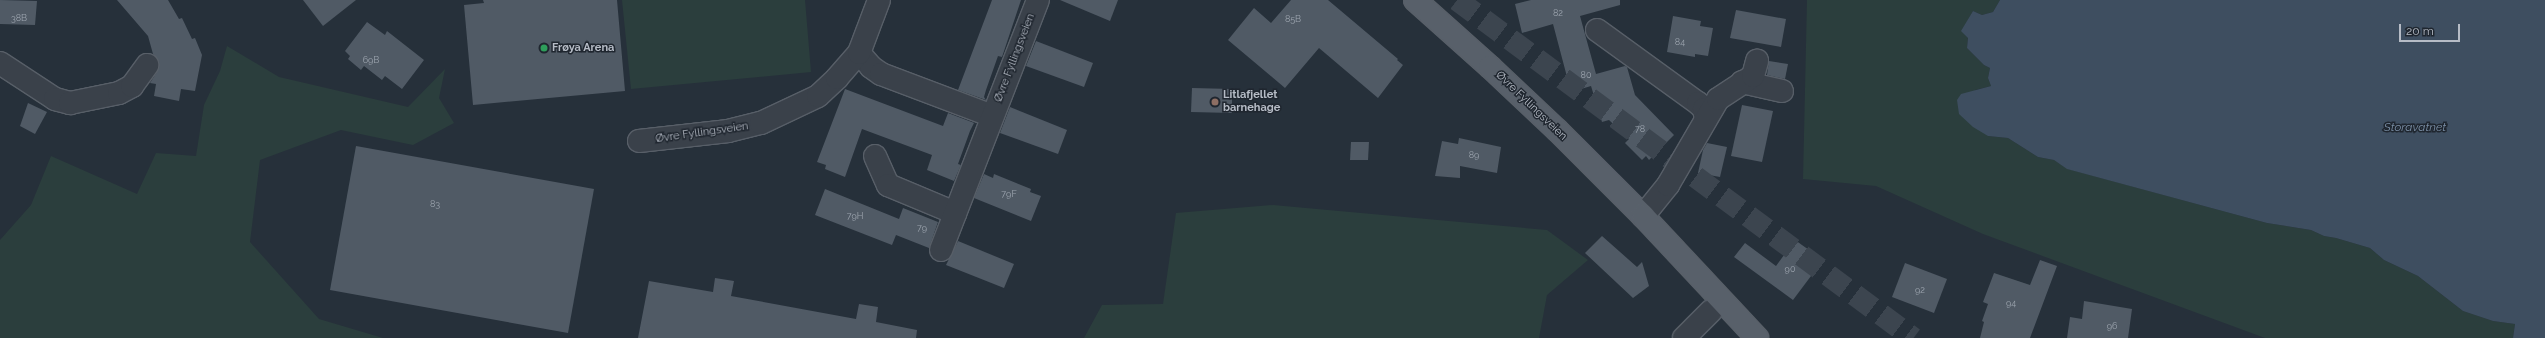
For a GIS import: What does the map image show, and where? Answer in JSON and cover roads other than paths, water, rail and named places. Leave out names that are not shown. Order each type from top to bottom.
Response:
[{"type":"main road","name":"Øvre Fyllingsveien","points":[[1415,0],[1490,67],[1643,216],[1757,338]]},
{"type":"street","name":"Øvre Fyllingsveien","points":[[639,141],[728,131],[761,123],[818,96],[837,78],[859,53],[879,0]]},
{"type":"street","name":"Øvre Fyllingsveien","points":[[941,250],[1038,0]]},
{"type":"street","points":[[1597,30],[1698,103],[1704,109],[1706,119]]},
{"type":"street","name":"Øvre Fyllingsveien","points":[[859,53],[871,67],[881,74],[992,116]]},
{"type":"street","points":[[1643,216],[1668,185],[1718,99],[1753,76],[1757,61]]},
{"type":"street","points":[[0,63],[55,99],[70,103],[119,93],[132,86],[147,65]]},
{"type":"street","points":[[1742,82],[1782,91]]},
{"type":"street","points":[[875,156],[888,185],[955,214]]},
{"type":"street","points":[[1684,338],[1711,311]]},
{"type":"water","name":"Storavatnet","points":[[2000,0],[2545,0],[2545,338],[2513,338],[2515,324],[2493,321],[2463,311],[2418,276],[2384,260],[2370,248],[2324,236],[2311,230],[2267,223],[2067,169],[2054,160],[2038,157],[2008,138],[1988,136],[1973,127],[1959,114],[1957,100],[1961,94],[1991,86],[1988,78],[1990,68],[1984,65],[1967,48],[1968,38],[1961,31],[1973,11],[1982,15],[1993,12]]},
{"type":"tunnel","points":[[1457,0],[1913,338]]},
{"type":"place","name":"Frøya Arena","points":[[544,48]]},
{"type":"place","name":"Litlafjellet barnehage","points":[[1215,102]]}]
